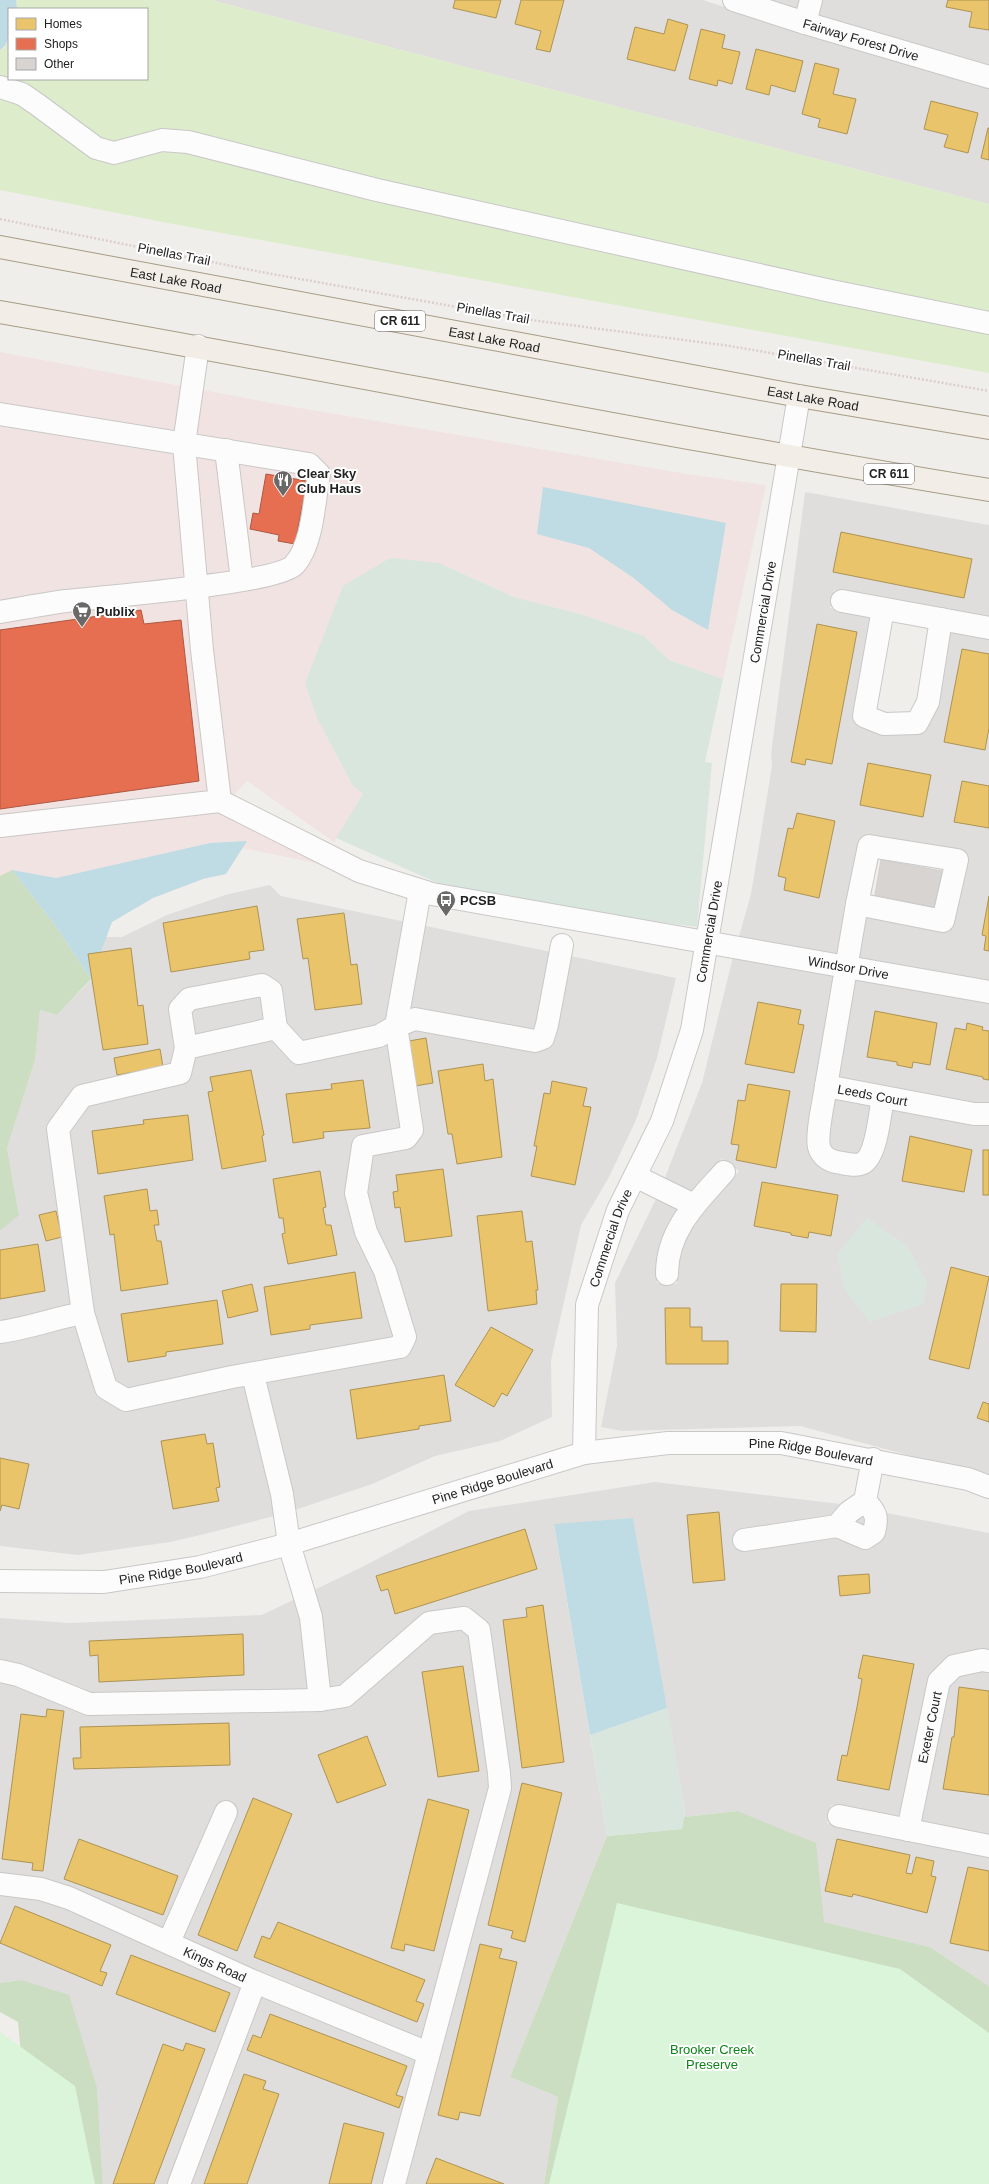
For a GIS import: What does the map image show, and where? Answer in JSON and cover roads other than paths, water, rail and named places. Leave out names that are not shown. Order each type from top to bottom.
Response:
[{"type":"main road","name":"East Lake Road","points":[[0,247],[799,396],[989,428]]},
{"type":"main road","name":"CR 611","points":[[0,312],[198,346],[789,457],[989,490]]},
{"type":"street","name":"Fairway Forest Drive","points":[[734,0],[804,23],[989,77]]},
{"type":"street","points":[[804,23],[811,0]]},
{"type":"street","points":[[0,87],[22,94],[96,148],[106,152],[114,153],[162,140],[188,142],[377,190],[831,291],[989,323]]},
{"type":"street","points":[[0,826],[220,801],[197,586],[184,444],[198,346]]},
{"type":"street","name":"Commercial Drive","points":[[584,1453],[587,1305],[618,1210],[662,1121],[692,1030],[708,943],[799,396]]},
{"type":"street","points":[[0,414],[309,464],[319,474],[306,548],[294,565],[275,574],[242,580],[64,602],[0,612]]},
{"type":"street","points":[[226,450],[242,580]]},
{"type":"street","points":[[842,601],[989,628]]},
{"type":"street","points":[[883,609],[864,716],[884,724],[917,723],[928,702],[941,619]]},
{"type":"street","name":"Windsor Drive","points":[[220,801],[359,871],[420,891],[989,992]]},
{"type":"street","name":"Leeds Court","points":[[857,904],[943,921],[957,860],[869,846],[857,904],[826,1086],[974,1114],[989,1114]]},
{"type":"street","points":[[420,891],[396,1026],[412,1130],[406,1138],[363,1146],[356,1193],[366,1232],[385,1271],[405,1337],[400,1347],[253,1375],[232,1377],[126,1400],[106,1388],[83,1313],[58,1129],[82,1096],[180,1073],[186,1048],[180,1009],[189,999],[262,985],[271,991],[276,1028],[299,1053],[379,1036],[396,1026],[415,1019],[535,1041],[543,1038],[547,1025],[562,945]]},
{"type":"street","points":[[186,1048],[276,1028]]},
{"type":"street","points":[[826,1086],[819,1147],[824,1156],[833,1161],[851,1165],[863,1163],[870,1156],[875,1142],[883,1097]]},
{"type":"street","points":[[667,1274],[667,1259],[677,1228],[694,1205],[724,1172]]},
{"type":"street","points":[[635,1176],[694,1205]]},
{"type":"street","points":[[0,1332],[26,1328],[64,1316],[83,1313]]},
{"type":"street","points":[[253,1375],[282,1494],[289,1544],[312,1617],[320,1700]]},
{"type":"street","name":"Pine Ridge Boulevard","points":[[0,1581],[104,1582],[200,1567],[289,1544],[584,1453],[668,1443],[781,1443],[873,1459],[968,1479],[989,1487]]},
{"type":"street","points":[[837,1526],[849,1512],[865,1501],[873,1459]]},
{"type":"street","points":[[744,1540],[837,1526],[865,1538],[874,1532],[877,1520],[875,1511],[865,1501]]},
{"type":"street","points":[[0,1671],[18,1675],[88,1704],[320,1700],[345,1696],[429,1623],[464,1618],[479,1630],[500,1788],[394,2184]]},
{"type":"street","name":"Exeter Court","points":[[908,1830],[939,1681],[954,1666],[982,1660],[989,1661]]},
{"type":"street","points":[[169,1942],[226,1812]]},
{"type":"street","points":[[839,1816],[989,1846]]},
{"type":"street","name":"Kings Road","points":[[0,1884],[41,1889],[69,1898],[255,1982],[428,2053]]},
{"type":"street","points":[[179,2184],[255,1982]]},
{"type":"water","points":[[0,0],[16,0],[17,8],[8,8],[8,40],[4,47],[0,50]]},
{"type":"water","points":[[543,487],[726,523],[708,630],[672,610],[635,579],[589,548],[537,534]]},
{"type":"water","points":[[247,841],[226,874],[203,879],[153,898],[112,922],[91,979],[55,925],[12,870],[56,878],[210,843]]},
{"type":"water","points":[[633,1518],[667,1708],[590,1735],[554,1524]]},
{"type":"place","name":"Clear Sky Club Haus","points":[[283,497]]},
{"type":"place","name":"Publix","points":[[82,628]]},
{"type":"place","name":"PCSB","points":[[446,917]]},
{"type":"park label","name":"Brooker Creek Preserve","points":[[712,2056]]}]
